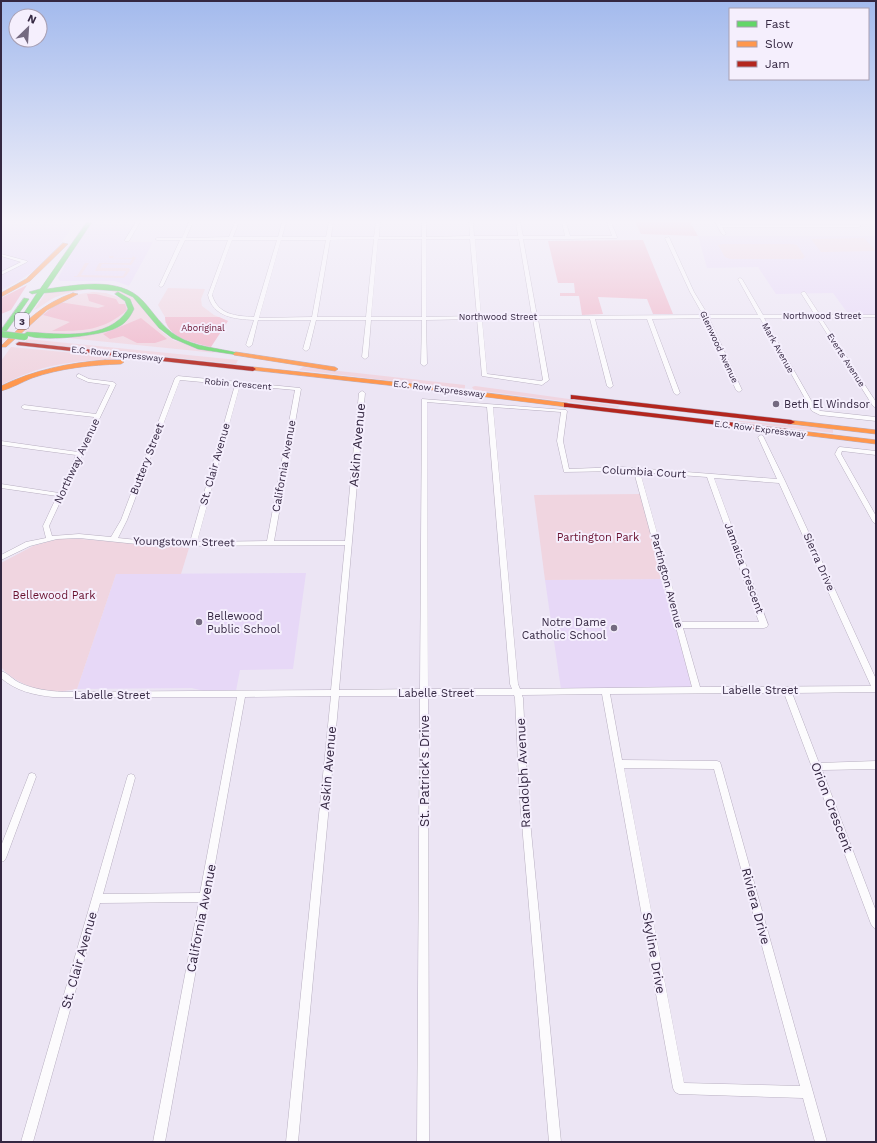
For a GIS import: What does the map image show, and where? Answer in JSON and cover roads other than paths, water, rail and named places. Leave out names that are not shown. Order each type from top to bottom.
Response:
[{"type":"highway","points":[[1,295],[28,280],[33,275]]},
{"type":"highway","name":"3","points":[[3,339],[43,275]]},
{"type":"highway","name":"3","points":[[3,339],[52,275]]},
{"type":"highway","points":[[59,275],[56,283],[65,286],[116,288],[131,293],[139,299],[166,332],[174,338],[188,344],[222,352],[347,370]]},
{"type":"highway","points":[[32,292],[90,287]]},
{"type":"highway","points":[[3,339],[40,309],[63,297],[87,292],[107,292],[125,298],[131,306],[128,316],[122,321],[98,332],[72,336],[24,338]]},
{"type":"highway","name":"E.C. Row Expressway","points":[[24,338],[876,443]]},
{"type":"highway","name":"E.C. Row Expressway","points":[[3,339],[24,338],[347,370],[876,432]]},
{"type":"highway","points":[[1,389],[22,378],[47,370],[79,364],[102,362],[325,376]]},
{"type":"highway","points":[[807,425],[876,428]]},
{"type":"street","points":[[161,286],[166,275]]},
{"type":"street","name":"Northwood Street","points":[[217,275],[210,295],[211,303],[217,309],[227,314],[236,317],[257,319],[876,316]]},
{"type":"street","points":[[249,345],[270,275]]},
{"type":"street","points":[[306,349],[321,275]]},
{"type":"street","points":[[365,357],[372,275]]},
{"type":"street","points":[[424,275],[424,364]]},
{"type":"street","points":[[476,275],[484,375],[533,382],[545,382],[546,380],[528,275]]},
{"type":"street","name":"Glenwood Avenue","points":[[684,275],[706,317],[739,390]]},
{"type":"street","name":"Mark Avenue","points":[[740,280],[814,410],[820,413],[876,419]]},
{"type":"street","name":"Everts Avenue","points":[[803,293],[876,406]]},
{"type":"street","points":[[592,317],[610,386]]},
{"type":"street","points":[[649,317],[677,393]]},
{"type":"street","name":"Northway Avenue","points":[[49,538],[46,526],[113,384],[88,380],[79,376]]},
{"type":"street","name":"Robin Crescent","points":[[178,378],[298,389]]},
{"type":"street","name":"Buttery Street","points":[[113,540],[124,520],[178,378]]},
{"type":"street","name":"St. Clair Avenue","points":[[193,543],[238,384]]},
{"type":"street","name":"California Avenue","points":[[270,543],[298,389]]},
{"type":"street","name":"Askin Avenue","points":[[292,1142],[362,393]]},
{"type":"street","name":"St. Patrick's Drive","points":[[423,1142],[424,400],[490,405]]},
{"type":"street","name":"Columbia Court","points":[[490,405],[564,411],[560,441],[566,471],[610,469],[637,470],[782,482]]},
{"type":"street","name":"Randolph Avenue","points":[[490,405],[514,684],[519,698],[524,800],[555,1142]]},
{"type":"street","points":[[24,407],[98,416]]},
{"type":"street","name":"Sierra Drive","points":[[761,437],[876,689]]},
{"type":"street","points":[[1,443],[81,454]]},
{"type":"street","points":[[876,453],[847,448],[840,449],[838,454],[876,522]]},
{"type":"street","name":"Partington Avenue","points":[[637,470],[697,691]]},
{"type":"street","name":"Jamaica Crescent","points":[[678,625],[764,625],[710,476]]},
{"type":"street","points":[[1,486],[61,495]]},
{"type":"street","name":"Youngstown Street","points":[[1,558],[28,544],[49,538],[79,536],[156,544],[348,543]]},
{"type":"street","name":"Labelle Street","points":[[2,676],[15,684],[32,691],[60,695],[876,689]]},
{"type":"street","name":"Orion Crescent","points":[[787,690],[876,924]]},
{"type":"street","name":"Skyline Drive","points":[[605,691],[679,1088],[807,1092]]},
{"type":"street","name":"California Avenue","points":[[159,1142],[242,694]]},
{"type":"street","name":"Riviera Drive","points":[[619,764],[717,765],[821,1142]]},
{"type":"street","points":[[816,767],[876,765]]},
{"type":"street","points":[[1,858],[32,776]]},
{"type":"street","name":"St. Clair Avenue","points":[[27,1142],[131,778]]},
{"type":"street","points":[[96,899],[204,897]]},
{"type":"place","name":"Beth El Windsor","points":[[776,404]]},
{"type":"place","name":"Bellewood Public School","points":[[199,622]]},
{"type":"place","name":"Notre Dame Catholic School","points":[[614,628]]},
{"type":"park label","name":"Aboriginal","points":[[203,328]]},
{"type":"park label","name":"Partington Park","points":[[598,537]]},
{"type":"park label","name":"Bellewood Park","points":[[54,595]]}]
